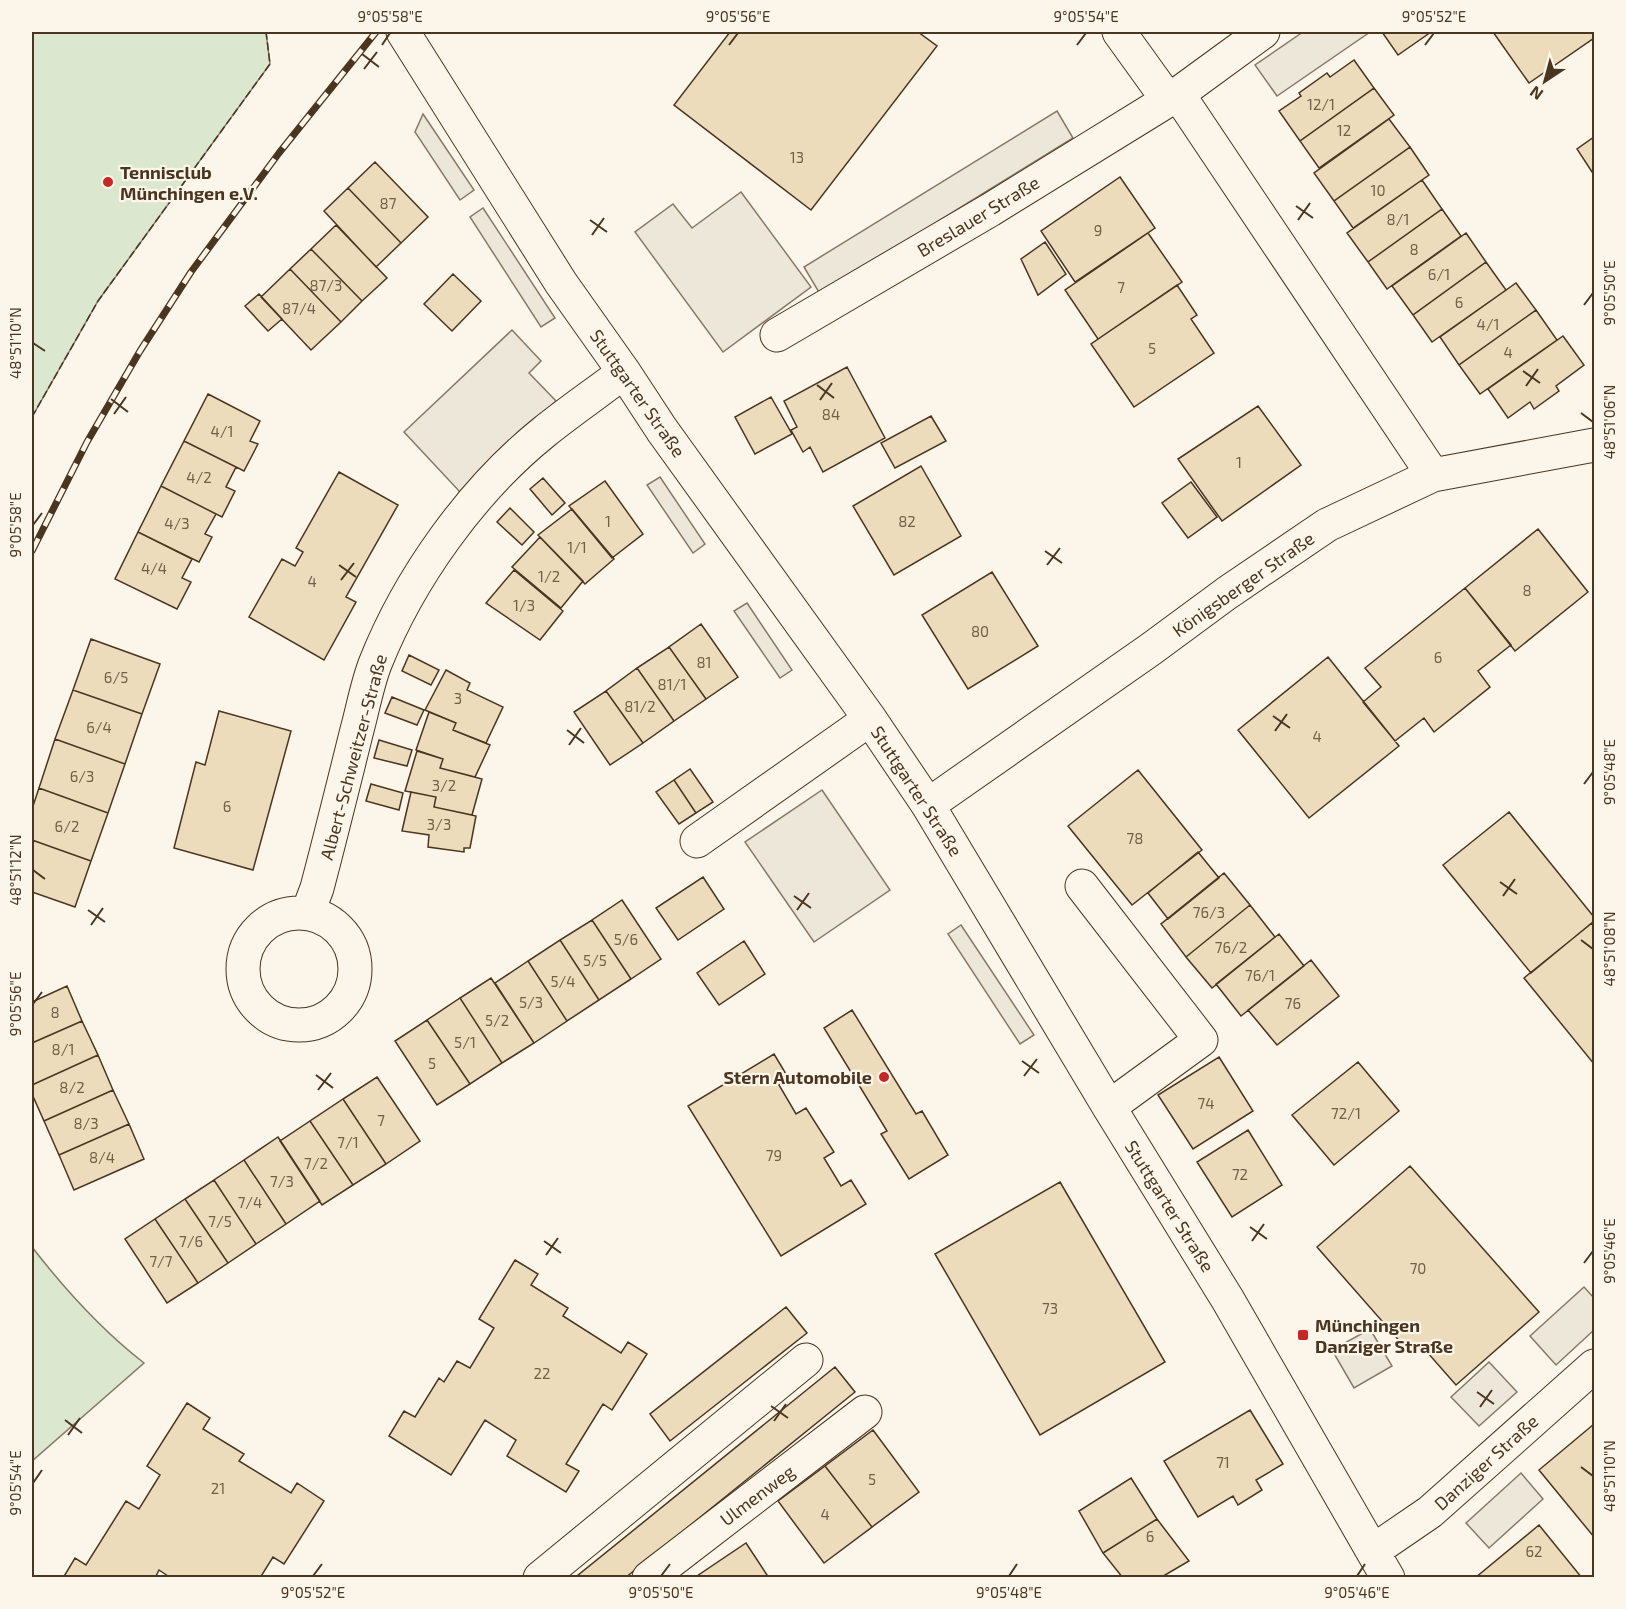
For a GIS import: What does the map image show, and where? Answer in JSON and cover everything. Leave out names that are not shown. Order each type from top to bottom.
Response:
[{"type":"street","name":"Stuttgarter Straße","points":[[404,32],[561,283],[662,430],[870,719],[928,805],[1228,1300],[1380,1564]]},
{"type":"street","points":[[1119,32],[1172,97],[1433,475]]},
{"type":"street","name":"Breslauer Straße","points":[[777,335],[990,210],[1172,97],[1263,32]]},
{"type":"street","name":"Albert-Schweitzer-Straße","points":[[308,912],[317,888],[374,666],[391,627],[412,590],[436,550],[464,514],[504,470],[543,433],[624,372]]},
{"type":"street","name":"Königsberger Straße","points":[[928,805],[1326,525],[1433,475],[1594,445]]},
{"type":"street","points":[[697,841],[870,719]]},
{"type":"street","points":[[1082,886],[1201,1040],[1109,1107]]},
{"type":"street","points":[[540,1578],[806,1360]]},
{"type":"street","name":"Danziger Straße","points":[[1380,1564],[1430,1512],[1594,1366]]},
{"type":"street","name":"Ulmenweg","points":[[649,1578],[865,1412]]},
{"type":"green space","name":"Tennisclub Münchingen e.V.","points":[[32,32],[266,32],[270,64],[98,301],[32,417]]},
{"type":"green space","points":[[32,1247],[85,1308],[144,1363],[32,1461]]},
{"type":"shaded area","points":[[1303,32],[1370,32],[1277,96],[1255,65]]},
{"type":"shaded area","points":[[1057,111],[1073,138],[820,294],[804,267]]},
{"type":"shaded area","points":[[423,114],[474,190],[460,200],[415,132]]},
{"type":"shaded area","points":[[741,192],[811,287],[723,352],[635,232],[673,204],[692,228]]},
{"type":"shaded area","points":[[483,208],[555,318],[541,327],[470,217]]},
{"type":"shaded area","points":[[512,330],[541,361],[529,373],[556,401],[460,492],[404,432]]},
{"type":"shaded area","points":[[660,477],[705,544],[693,553],[647,485]]},
{"type":"shaded area","points":[[747,603],[792,670],[780,678],[734,611]]},
{"type":"shaded area","points":[[822,790],[890,890],[814,942],[745,842]]},
{"type":"shaded area","points":[[961,925],[1034,1035],[1020,1044],[948,934]]},
{"type":"shaded area","points":[[1584,1287],[1594,1298],[1594,1330],[1556,1365],[1530,1336]]},
{"type":"shaded area","points":[[1370,1329],[1392,1366],[1354,1388],[1332,1350]]},
{"type":"shaded area","points":[[1489,1362],[1517,1392],[1479,1426],[1451,1397]]},
{"type":"shaded area","points":[[1521,1473],[1543,1499],[1489,1548],[1466,1523]]},
{"type":"building","points":[[730,32],[918,32],[937,46],[811,210],[674,105]]},
{"type":"building","points":[[1382,32],[1431,32],[1398,55]]},
{"type":"building","points":[[1493,32],[1594,32],[1594,38],[1529,83]]},
{"type":"building","points":[[1354,60],[1374,88],[1300,141],[1279,111],[1301,96],[1299,93],[1327,73],[1330,77]]},
{"type":"building","points":[[1374,88],[1394,115],[1319,168],[1300,141]]},
{"type":"building","points":[[1389,119],[1410,147],[1334,201],[1314,173]]},
{"type":"building","points":[[1594,137],[1594,175],[1577,149]]},
{"type":"building","points":[[1410,147],[1429,175],[1353,228],[1334,201]]},
{"type":"building","points":[[375,162],[428,217],[401,243],[348,188]]},
{"type":"building","points":[[1120,177],[1155,228],[1075,282],[1041,231]]},
{"type":"building","points":[[1422,180],[1442,209],[1368,262],[1347,233]]},
{"type":"building","points":[[348,188],[401,243],[376,267],[324,211]]},
{"type":"building","points":[[1442,209],[1461,236],[1387,289],[1368,262]]},
{"type":"building","points":[[336,225],[387,278],[362,301],[311,249]]},
{"type":"building","points":[[1148,233],[1182,282],[1098,339],[1065,290]]},
{"type":"building","points":[[1466,233],[1486,262],[1413,315],[1392,286]]},
{"type":"building","points":[[1045,242],[1066,274],[1038,295],[1021,259]]},
{"type":"building","points":[[311,249],[362,301],[341,322],[290,269]]},
{"type":"building","points":[[1486,262],[1506,290],[1432,342],[1413,315]]},
{"type":"building","points":[[290,269],[341,322],[311,350],[261,297]]},
{"type":"building","points":[[453,274],[481,301],[452,331],[424,304]]},
{"type":"building","points":[[1516,283],[1536,310],[1459,365],[1440,337]]},
{"type":"building","points":[[1177,285],[1197,315],[1191,319],[1214,353],[1134,407],[1091,344]]},
{"type":"building","points":[[259,294],[282,319],[268,331],[245,306]]},
{"type":"building","points":[[1536,310],[1557,340],[1480,394],[1459,365]]},
{"type":"building","points":[[1563,336],[1584,365],[1556,386],[1559,391],[1534,409],[1530,402],[1508,418],[1488,389]]},
{"type":"building","points":[[847,367],[885,438],[823,472],[810,447],[803,452],[791,430],[797,427],[784,401]]},
{"type":"building","points":[[208,394],[260,421],[250,441],[258,444],[244,471],[184,441]]},
{"type":"building","points":[[771,397],[792,434],[755,454],[735,417]]},
{"type":"building","points":[[1258,406],[1301,465],[1222,521],[1178,459]]},
{"type":"building","points":[[931,416],[946,441],[895,468],[881,443]]},
{"type":"building","points":[[184,441],[236,467],[226,487],[235,491],[222,517],[161,486]]},
{"type":"building","points":[[921,466],[961,536],[894,575],[853,506]]},
{"type":"building","points":[[339,472],[398,505],[346,597],[356,602],[324,660],[249,617],[282,559],[295,566],[303,552],[296,548]]},
{"type":"building","points":[[543,478],[565,503],[552,515],[530,489]]},
{"type":"building","points":[[605,481],[643,534],[612,558],[569,506]]},
{"type":"building","points":[[1191,482],[1217,517],[1188,538],[1162,503]]},
{"type":"building","points":[[161,486],[216,514],[205,534],[212,537],[199,562],[138,532]]},
{"type":"building","points":[[510,508],[534,532],[522,545],[497,522]]},
{"type":"building","points":[[572,509],[614,559],[585,584],[538,535]]},
{"type":"building","points":[[1538,529],[1588,592],[1515,651],[1465,588]]},
{"type":"building","points":[[138,532],[192,559],[182,578],[191,582],[177,609],[115,579]]},
{"type":"building","points":[[540,537],[583,581],[561,608],[512,567]]},
{"type":"building","points":[[514,570],[563,611],[540,640],[486,603]]},
{"type":"building","points":[[992,572],[1038,646],[968,689],[922,615]]},
{"type":"building","points":[[1465,588],[1511,645],[1478,671],[1490,687],[1434,732],[1424,718],[1395,741],[1363,702],[1381,687],[1365,668]]},
{"type":"building","points":[[701,624],[738,677],[706,699],[669,647]]},
{"type":"building","points":[[91,639],[160,664],[142,714],[73,690]]},
{"type":"building","points":[[669,647],[706,699],[674,721],[637,668]]},
{"type":"building","points":[[409,655],[439,670],[431,685],[402,671]]},
{"type":"building","points":[[1328,657],[1399,746],[1309,818],[1238,730]]},
{"type":"building","points":[[637,668],[674,721],[643,743],[606,691]]},
{"type":"building","points":[[446,670],[470,683],[467,690],[503,707],[486,743],[453,730],[456,723],[425,710]]},
{"type":"building","points":[[73,690],[142,714],[125,764],[55,739]]},
{"type":"building","points":[[606,691],[643,743],[610,765],[574,712]]},
{"type":"building","points":[[392,697],[424,710],[417,725],[385,713]]},
{"type":"building","points":[[219,711],[291,731],[253,870],[174,848],[196,762],[205,765]]},
{"type":"building","points":[[429,712],[456,723],[453,730],[490,745],[475,777],[440,768],[443,759],[416,750]]},
{"type":"building","points":[[55,739],[125,764],[108,813],[39,788]]},
{"type":"building","points":[[379,740],[412,750],[407,766],[374,758]]},
{"type":"building","points":[[417,751],[443,759],[440,768],[482,779],[472,815],[434,807],[436,797],[405,791]]},
{"type":"building","points":[[690,769],[713,802],[696,813],[674,780]]},
{"type":"building","points":[[1138,770],[1202,850],[1132,905],[1068,826]]},
{"type":"building","points":[[674,780],[696,813],[679,824],[656,792]]},
{"type":"building","points":[[371,784],[403,793],[399,810],[366,801]]},
{"type":"building","points":[[39,788],[108,813],[91,861],[32,840],[32,809]]},
{"type":"building","points":[[411,792],[436,797],[434,807],[476,816],[470,848],[464,848],[464,852],[428,847],[429,835],[402,831]]},
{"type":"building","points":[[1509,812],[1594,917],[1594,921],[1531,973],[1443,865]]},
{"type":"building","points":[[32,840],[91,861],[75,907],[32,892]]},
{"type":"building","points":[[1198,852],[1219,878],[1168,919],[1148,893]]},
{"type":"building","points":[[1224,873],[1250,905],[1186,957],[1161,924]]},
{"type":"building","points":[[703,877],[724,909],[678,940],[656,908]]},
{"type":"building","points":[[622,900],[661,959],[631,979],[592,920]]},
{"type":"building","points":[[1250,905],[1275,937],[1212,988],[1186,957]]},
{"type":"building","points":[[592,920],[631,979],[599,1000],[560,940]]},
{"type":"building","points":[[1592,923],[1594,926],[1594,1064],[1524,978]]},
{"type":"building","points":[[1279,934],[1304,966],[1241,1016],[1216,984]]},
{"type":"building","points":[[560,940],[599,1000],[567,1021],[528,961]]},
{"type":"building","points":[[744,941],[765,974],[719,1005],[697,973]]},
{"type":"building","points":[[1311,960],[1339,996],[1277,1045],[1248,1010]]},
{"type":"building","points":[[528,961],[567,1021],[534,1043],[495,983]]},
{"type":"building","points":[[491,978],[534,1043],[502,1063],[460,998]]},
{"type":"building","points":[[67,986],[82,1021],[32,1043],[32,1002]]},
{"type":"building","points":[[460,998],[502,1063],[470,1084],[427,1020]]},
{"type":"building","points":[[852,1010],[916,1114],[922,1111],[948,1155],[909,1179],[881,1134],[887,1131],[824,1028]]},
{"type":"building","points":[[427,1020],[470,1084],[437,1105],[395,1041]]},
{"type":"building","points":[[82,1021],[98,1055],[32,1085],[32,1043]]},
{"type":"building","points":[[774,1054],[789,1079],[779,1085],[796,1114],[806,1108],[834,1152],[824,1158],[841,1186],[851,1180],[866,1204],[781,1256],[688,1106]]},
{"type":"building","points":[[98,1055],[113,1090],[44,1121],[32,1094],[32,1085]]},
{"type":"building","points":[[1219,1057],[1253,1111],[1193,1149],[1158,1095]]},
{"type":"building","points":[[1358,1062],[1399,1111],[1334,1165],[1292,1115]]},
{"type":"building","points":[[377,1077],[420,1141],[386,1164],[343,1099]]},
{"type":"building","points":[[113,1090],[129,1124],[59,1155],[44,1121]]},
{"type":"building","points":[[343,1099],[386,1164],[353,1185],[310,1121]]},
{"type":"building","points":[[310,1121],[353,1185],[322,1205],[280,1141]]},
{"type":"building","points":[[129,1124],[144,1159],[74,1190],[59,1155]]},
{"type":"building","points":[[1248,1130],[1282,1185],[1232,1217],[1197,1162]]},
{"type":"building","points":[[278,1137],[320,1201],[286,1224],[244,1160]]},
{"type":"building","points":[[244,1160],[286,1224],[256,1244],[214,1180]]},
{"type":"building","points":[[1410,1166],[1539,1312],[1456,1385],[1420,1344],[1410,1353],[1317,1247]]},
{"type":"building","points":[[214,1180],[256,1244],[228,1263],[185,1199]]},
{"type":"building","points":[[1060,1182],[1165,1362],[1040,1435],[935,1254]]},
{"type":"building","points":[[185,1199],[228,1263],[198,1283],[155,1219]]},
{"type":"building","points":[[155,1219],[198,1283],[167,1303],[125,1239]]},
{"type":"building","points":[[515,1260],[538,1274],[531,1285],[568,1308],[563,1316],[621,1353],[628,1342],[647,1354],[612,1410],[603,1404],[566,1464],[579,1471],[566,1492],[507,1456],[516,1440],[485,1420],[451,1475],[389,1436],[404,1411],[415,1417],[439,1378],[444,1382],[457,1361],[470,1368],[494,1328],[479,1319]]},
{"type":"building","points":[[786,1307],[807,1333],[670,1441],[650,1414]]},
{"type":"building","points":[[835,1367],[855,1392],[625,1578],[578,1578],[577,1576]]},
{"type":"building","points":[[187,1403],[210,1418],[203,1429],[244,1454],[239,1461],[291,1493],[297,1483],[324,1501],[284,1564],[273,1557],[260,1578],[171,1578],[159,1570],[155,1578],[63,1578],[75,1558],[86,1565],[126,1501],[139,1509],[160,1475],[147,1466]]},
{"type":"building","points":[[1250,1410],[1283,1464],[1256,1480],[1262,1490],[1238,1505],[1233,1496],[1198,1517],[1164,1461]]},
{"type":"building","points":[[1594,1424],[1594,1537],[1539,1470]]},
{"type":"building","points":[[873,1430],[919,1492],[872,1527],[825,1466]]},
{"type":"building","points":[[825,1466],[872,1527],[824,1563],[778,1501]]},
{"type":"building","points":[[1131,1478],[1157,1519],[1103,1553],[1079,1511]]},
{"type":"building","points":[[1157,1519],[1189,1561],[1160,1578],[1123,1578],[1103,1553]]},
{"type":"building","points":[[1539,1525],[1582,1578],[1475,1578]]},
{"type":"building","points":[[746,1543],[769,1578],[698,1578],[697,1576]]},
{"type":"railway","points":[[32,551],[87,442],[140,351],[191,272],[279,153],[376,32]]},
{"type":"fence","points":[[32,417],[98,301],[270,64],[266,32]]},
{"type":"place","name":"Tennisclub Münchingen e.V.","points":[[108,182]]},
{"type":"place","name":"Stern Automobile","points":[[884,1077]]},
{"type":"place","name":"Münchingen Danziger Straße","points":[[1303,1335]]}]
